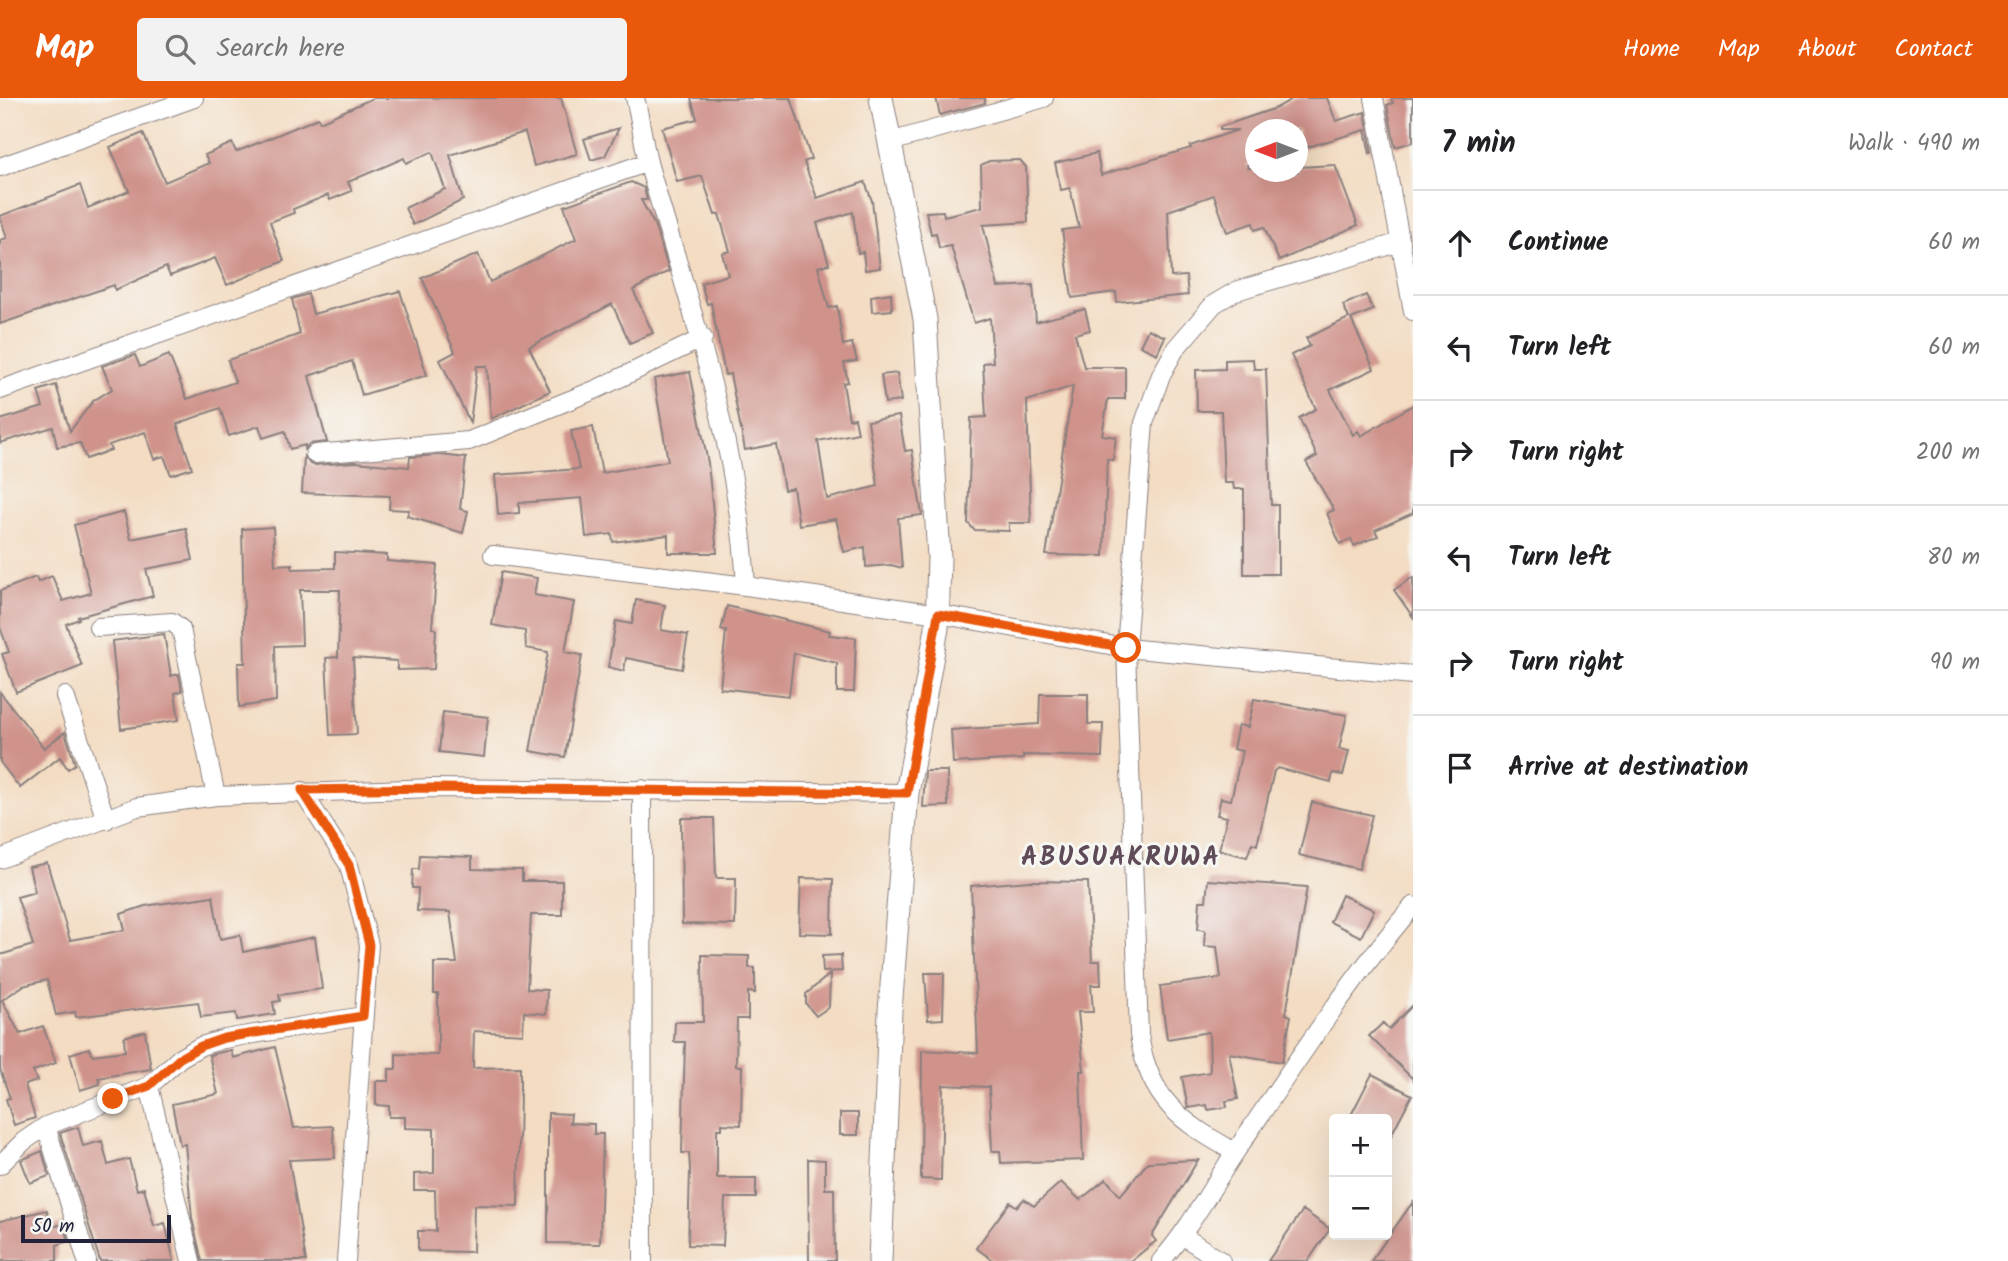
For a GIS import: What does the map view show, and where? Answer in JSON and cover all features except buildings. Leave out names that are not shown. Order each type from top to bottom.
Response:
[{"type":"street","points":[[0,167],[194,98]]},
{"type":"street","points":[[635,98],[648,162],[703,338],[740,522],[746,586]]},
{"type":"street","points":[[880,1261],[890,1011],[907,793],[938,614],[939,558],[925,318],[881,98]]},
{"type":"street","points":[[890,142],[1044,98]]},
{"type":"street","points":[[1374,98],[1413,311]]},
{"type":"street","points":[[0,390],[648,162]]},
{"type":"street","points":[[1235,1152],[1180,1119],[1151,1082],[1142,1057],[1139,1035],[1126,648],[1144,423],[1161,375],[1176,348],[1214,304],[1236,291],[1401,242]]},
{"type":"street","points":[[315,454],[469,441],[597,389],[703,338]]},
{"type":"street","points":[[493,555],[746,586],[938,614],[1126,648],[1413,675]]},
{"type":"street","points":[[98,627],[172,622],[181,629],[216,796]]},
{"type":"street","points":[[65,696],[106,820]]},
{"type":"street","points":[[0,859],[137,807],[216,796],[302,790],[433,788],[907,793]]},
{"type":"street","points":[[642,789],[645,1022],[643,1261]]},
{"type":"street","points":[[302,790],[349,865],[369,945],[346,1261]]},
{"type":"street","points":[[1161,1261],[1183,1236],[1235,1152],[1377,947],[1413,906]]},
{"type":"street","points":[[0,1165],[24,1141],[46,1126],[149,1086],[180,1058],[201,1046],[224,1038],[363,1016]]},
{"type":"street","points":[[149,1086],[191,1261]]},
{"type":"street","points":[[46,1126],[87,1261]]},
{"type":"street","points":[[1183,1236],[1221,1261]]},
{"type":"district","name":"ABUSUAKRUWA","points":[[1121,858]]},
{"type":"route","points":[[113,1099],[149,1086],[180,1058],[201,1046],[224,1038],[363,1016],[369,945],[349,865],[302,790],[433,788],[907,793],[938,614],[1126,648]]}]
